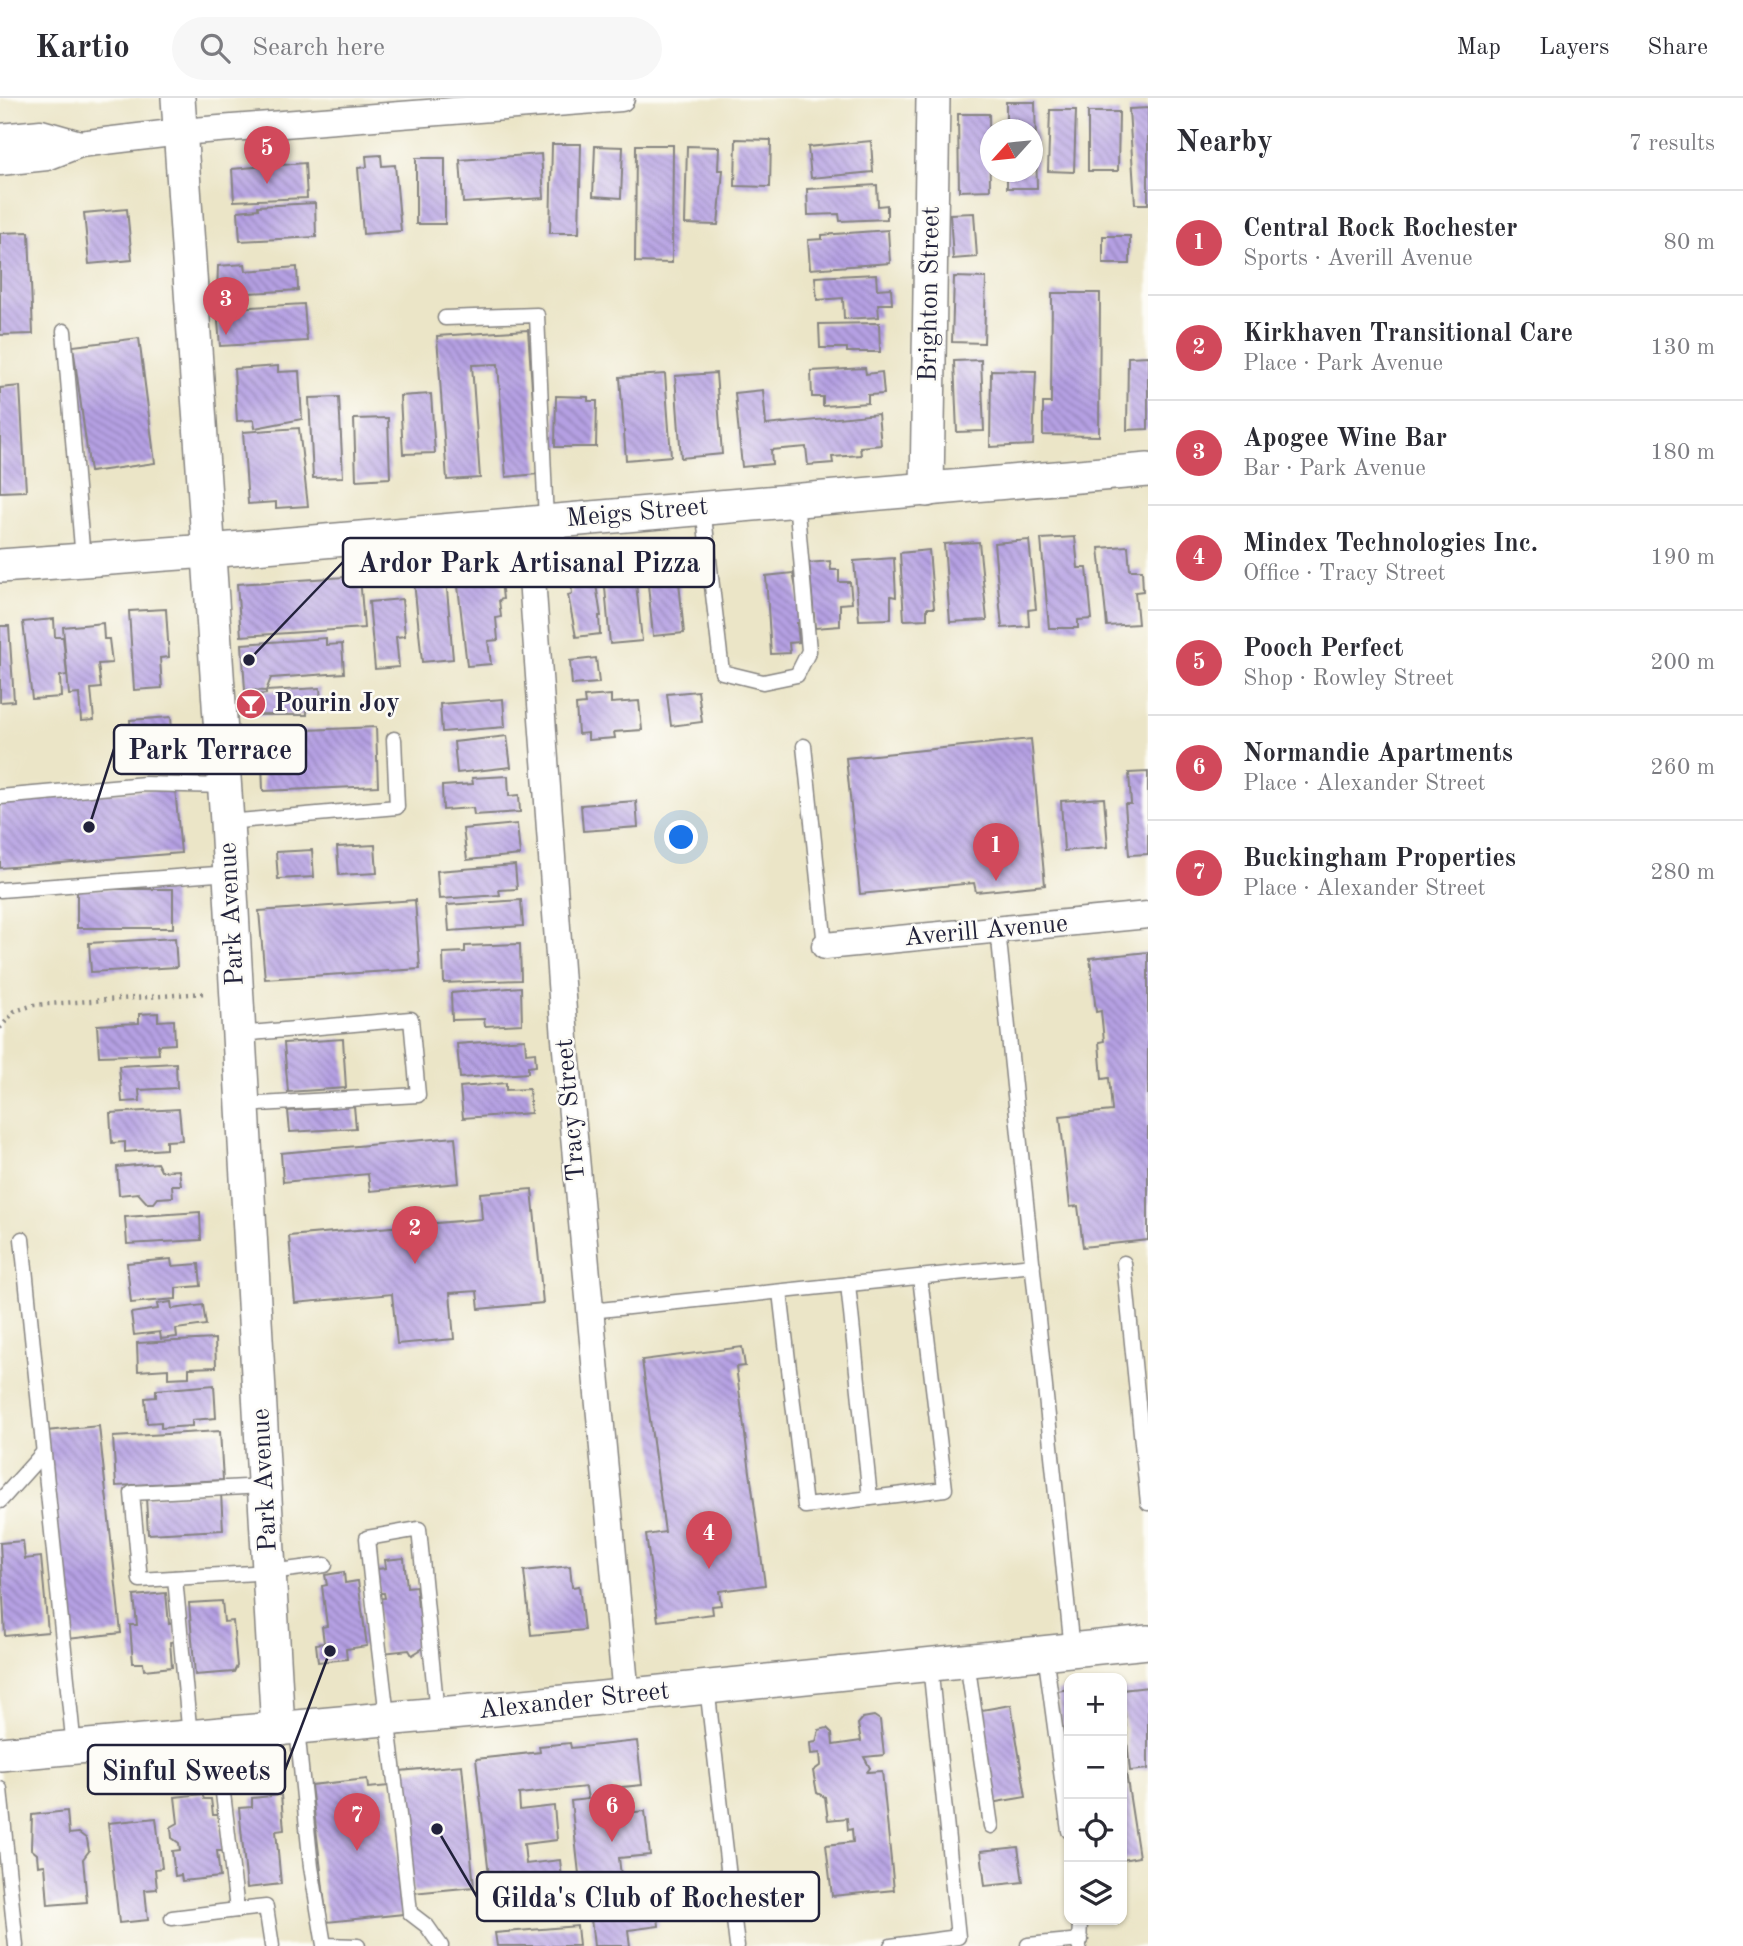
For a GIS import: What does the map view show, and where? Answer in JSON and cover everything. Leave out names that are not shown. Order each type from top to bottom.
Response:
[{"type":"street","name":"Park Avenue","points":[[178,98],[225,786],[270,1572],[288,1729]]},
{"type":"street","points":[[0,162],[47,157],[80,144],[180,132],[621,98]]},
{"type":"street","name":"Brighton Street","points":[[927,490],[933,98]]},
{"type":"street","points":[[0,137],[41,134],[80,144]]},
{"type":"street","name":"Meigs Street","points":[[0,566],[208,551],[1148,470]]},
{"type":"street","name":"Tracy Street","points":[[537,522],[565,1039],[626,1696]]},
{"type":"street","name":"Averill Avenue","points":[[825,946],[1148,915]]},
{"type":"street","name":"Alexander Street","points":[[0,1754],[437,1715],[1148,1642]]},
{"type":"lane","points":[[445,318],[537,316],[537,522]]},
{"type":"lane","points":[[64,331],[83,560]]},
{"type":"lane","points":[[703,508],[722,672],[762,682],[797,675],[808,651],[796,500]]},
{"type":"lane","points":[[227,822],[397,807],[394,739]]},
{"type":"lane","points":[[804,746],[825,946]]},
{"type":"lane","points":[[0,797],[145,784],[225,786]]},
{"type":"lane","points":[[0,890],[230,873]]},
{"type":"lane","points":[[998,930],[1033,1265],[1067,1799]]},
{"type":"lane","points":[[239,1034],[411,1019],[418,1095],[243,1105]]},
{"type":"lane","points":[[22,1239],[74,1748]]},
{"type":"lane","points":[[1124,1263],[1148,1503]]},
{"type":"lane","points":[[590,1311],[1033,1265]]},
{"type":"lane","points":[[780,1292],[805,1506],[945,1489],[920,1277]]},
{"type":"lane","points":[[848,1284],[870,1498]]},
{"type":"lane","points":[[0,1501],[43,1452]]},
{"type":"lane","points":[[266,1485],[132,1493],[140,1580],[270,1572],[325,1565]]},
{"type":"lane","points":[[437,1715],[419,1529],[367,1538],[385,1718],[393,1749],[410,1913],[427,1926],[441,1946]]},
{"type":"lane","points":[[175,1578],[237,1910]]},
{"type":"lane","points":[[967,1661],[990,1826]]},
{"type":"lane","points":[[891,1946],[958,1937],[930,1665]]},
{"type":"lane","points":[[707,1688],[737,1946]]},
{"type":"lane","points":[[288,1729],[324,1945],[358,1946]]},
{"type":"lane","points":[[0,1788],[16,1946]]},
{"type":"lane","points":[[172,1918],[266,1907],[272,1946]]},
{"type":"lane","points":[[1028,1945],[1080,1943],[1080,1925]]},
{"type":"path","points":[[0,1028],[15,1011],[34,1005],[205,993]]},
{"type":"building","points":[[1006,102],[1035,102],[1035,119],[1006,119]]},
{"type":"building","points":[[1148,108],[1148,204],[1135,204],[1129,109]]},
{"type":"building","points":[[1050,110],[1076,110],[1074,172],[1048,171]]},
{"type":"building","points":[[1088,112],[1119,112],[1118,171],[1088,171]]},
{"type":"building","points":[[958,114],[989,114],[989,119],[980,119],[980,182],[990,182],[990,190],[959,191]]},
{"type":"building","points":[[736,139],[771,140],[770,187],[735,186]]},
{"type":"building","points":[[871,141],[873,172],[811,178],[808,147]]},
{"type":"building","points":[[552,144],[581,144],[579,233],[550,233]]},
{"type":"building","points":[[636,145],[673,145],[672,263],[635,262]]},
{"type":"building","points":[[595,146],[623,147],[621,198],[593,196]]},
{"type":"building","points":[[687,146],[719,147],[718,170],[723,170],[718,225],[685,224]]},
{"type":"building","points":[[541,154],[544,198],[463,203],[460,160]]},
{"type":"building","points":[[381,155],[382,166],[395,165],[401,231],[363,234],[358,168],[367,167],[366,156]]},
{"type":"building","points":[[416,158],[445,158],[445,224],[416,224]]},
{"type":"building","points":[[305,163],[307,198],[234,201],[232,169]]},
{"type":"building","points":[[1007,182],[1037,182],[1037,188],[1007,188]]},
{"type":"building","points":[[877,185],[878,206],[887,205],[887,219],[840,221],[839,214],[808,215],[807,189]]},
{"type":"building","points":[[315,203],[316,237],[240,241],[238,211],[258,209],[258,206]]},
{"type":"building","points":[[127,209],[132,260],[89,264],[84,213]]},
{"type":"building","points":[[974,213],[977,257],[953,259],[950,214]]},
{"type":"building","points":[[888,230],[890,263],[810,269],[808,240],[822,239],[822,235]]},
{"type":"building","points":[[29,232],[33,334],[0,335],[0,233]]},
{"type":"building","points":[[1103,236],[1130,236],[1130,264],[1103,264]]},
{"type":"building","points":[[245,264],[246,271],[297,267],[298,290],[217,295],[218,266]]},
{"type":"building","points":[[876,274],[877,289],[891,288],[892,304],[878,304],[879,317],[844,319],[843,298],[817,300],[815,277]]},
{"type":"building","points":[[954,277],[986,278],[984,343],[952,342]]},
{"type":"building","points":[[1052,293],[1100,293],[1099,436],[1043,435],[1043,403],[1051,403]]},
{"type":"building","points":[[304,304],[307,341],[220,346],[217,309]]},
{"type":"building","points":[[879,323],[880,352],[847,352],[847,348],[820,348],[819,324]]},
{"type":"building","points":[[528,330],[538,474],[506,477],[498,364],[472,365],[480,478],[447,480],[437,336]]},
{"type":"building","points":[[139,338],[155,463],[90,472],[73,346]]},
{"type":"building","points":[[1148,356],[1148,429],[1127,430],[1128,357]]},
{"type":"building","points":[[981,360],[984,431],[957,432],[954,361]]},
{"type":"building","points":[[278,366],[278,372],[299,371],[302,419],[255,428],[254,420],[237,421],[234,369]]},
{"type":"building","points":[[865,368],[866,374],[882,372],[884,394],[868,395],[868,403],[823,406],[823,397],[812,397],[811,371]]},
{"type":"building","points":[[991,370],[1036,371],[1033,445],[990,447]]},
{"type":"building","points":[[716,373],[722,454],[681,458],[675,376]]},
{"type":"building","points":[[665,374],[671,456],[626,460],[620,377]]},
{"type":"building","points":[[20,386],[26,491],[0,492],[0,388]]},
{"type":"building","points":[[763,390],[766,425],[878,414],[881,445],[860,447],[861,455],[832,457],[833,463],[808,465],[806,447],[771,450],[772,464],[742,467],[735,393]]},
{"type":"building","points":[[431,394],[435,453],[403,454],[400,396]]},
{"type":"building","points":[[556,396],[588,397],[588,401],[597,401],[596,447],[555,447]]},
{"type":"building","points":[[339,397],[343,477],[313,478],[309,398]]},
{"type":"building","points":[[388,418],[390,478],[356,480],[354,419]]},
{"type":"building","points":[[299,428],[308,506],[276,508],[276,502],[248,504],[243,432]]},
{"type":"building","points":[[1075,537],[1078,568],[1087,568],[1092,619],[1078,620],[1078,628],[1049,628],[1041,539]]},
{"type":"building","points":[[1029,540],[1036,609],[1028,610],[1029,626],[1002,628],[994,543]]},
{"type":"building","points":[[979,542],[987,620],[950,622],[944,544]]},
{"type":"building","points":[[1128,546],[1130,570],[1142,570],[1143,591],[1135,592],[1138,624],[1107,626],[1099,548]]},
{"type":"building","points":[[929,550],[934,608],[927,608],[927,619],[904,620],[900,553]]},
{"type":"building","points":[[894,558],[896,597],[891,596],[891,619],[859,620],[854,561]]},
{"type":"building","points":[[830,561],[831,570],[839,570],[839,582],[850,582],[852,603],[840,604],[840,626],[815,628],[809,563]]},
{"type":"building","points":[[500,572],[503,599],[499,600],[501,617],[496,618],[498,640],[488,641],[491,664],[467,666],[457,577]]},
{"type":"building","points":[[635,573],[642,641],[610,644],[604,576]]},
{"type":"building","points":[[793,573],[803,623],[797,623],[799,642],[789,643],[790,653],[771,654],[766,576]]},
{"type":"building","points":[[360,576],[364,628],[241,636],[237,584]]},
{"type":"building","points":[[446,578],[453,659],[422,662],[414,581]]},
{"type":"building","points":[[595,578],[601,616],[600,634],[576,637],[568,595],[572,594],[571,581]]},
{"type":"building","points":[[679,582],[684,633],[653,636],[648,585]]},
{"type":"building","points":[[402,599],[405,636],[396,637],[399,667],[375,669],[369,602]]},
{"type":"building","points":[[166,609],[169,657],[160,658],[162,688],[134,690],[129,611]]},
{"type":"building","points":[[54,619],[55,637],[63,637],[67,675],[60,676],[61,697],[32,699],[23,622]]},
{"type":"building","points":[[103,623],[104,639],[109,639],[112,663],[98,664],[101,688],[91,689],[94,720],[81,721],[79,694],[69,695],[63,627]]},
{"type":"building","points":[[0,626],[9,626],[14,701],[0,702]]},
{"type":"building","points":[[326,638],[326,645],[342,644],[344,673],[271,678],[266,691],[245,690],[242,644]]},
{"type":"building","points":[[596,658],[599,683],[572,685],[570,661]]},
{"type":"building","points":[[320,688],[321,702],[307,703],[307,715],[244,715],[242,696],[266,694],[266,691]]},
{"type":"building","points":[[698,691],[702,722],[671,726],[667,694]]},
{"type":"building","points":[[611,695],[611,703],[639,701],[642,730],[614,732],[615,738],[588,740],[588,733],[578,734],[576,705],[585,704],[584,697]]},
{"type":"building","points":[[503,699],[505,727],[442,732],[440,704]]},
{"type":"building","points":[[171,717],[174,758],[133,761],[130,720]]},
{"type":"building","points":[[376,727],[378,786],[263,791],[261,732]]},
{"type":"building","points":[[507,736],[511,767],[457,773],[454,742]]},
{"type":"building","points":[[1031,739],[1045,885],[976,892],[974,883],[860,894],[846,758]]},
{"type":"building","points":[[1148,772],[1148,854],[1129,855],[1125,804],[1131,804],[1129,773]]},
{"type":"building","points":[[508,776],[509,796],[519,795],[520,812],[474,815],[473,808],[443,810],[442,786],[473,784],[472,778]]},
{"type":"building","points":[[175,788],[181,853],[0,868],[0,802]]},
{"type":"building","points":[[1104,798],[1108,847],[1064,851],[1061,801]]},
{"type":"building","points":[[636,801],[638,827],[583,831],[581,805]]},
{"type":"building","points":[[517,824],[520,855],[467,860],[463,829]]},
{"type":"building","points":[[375,845],[377,873],[339,875],[337,847]]},
{"type":"building","points":[[312,850],[314,877],[278,879],[276,852]]},
{"type":"building","points":[[515,865],[517,889],[499,890],[500,895],[439,899],[437,871]]},
{"type":"building","points":[[77,889],[173,889],[173,928],[77,928]]},
{"type":"building","points":[[415,900],[420,969],[265,979],[259,911]]},
{"type":"building","points":[[521,900],[523,926],[449,931],[447,905]]},
{"type":"building","points":[[175,938],[177,967],[91,972],[89,943]]},
{"type":"building","points":[[520,944],[521,980],[444,983],[443,953],[465,952],[465,946]]},
{"type":"building","points":[[1148,952],[1148,1240],[1083,1247],[1078,1206],[1070,1207],[1060,1116],[1112,1111],[1109,1078],[1102,1079],[1099,1042],[1104,1041],[1101,1011],[1096,1012],[1090,958]]},
{"type":"building","points":[[521,987],[522,1024],[485,1026],[484,1019],[452,1020],[451,993]]},
{"type":"building","points":[[158,1013],[158,1021],[174,1020],[175,1044],[158,1045],[159,1054],[99,1056],[97,1025],[139,1023],[139,1014]]},
{"type":"building","points":[[343,1039],[346,1088],[288,1092],[284,1043]]},
{"type":"building","points":[[525,1039],[526,1053],[535,1052],[536,1066],[528,1067],[528,1073],[460,1078],[457,1044]]},
{"type":"building","points":[[176,1063],[177,1088],[139,1090],[140,1101],[122,1102],[119,1066]]},
{"type":"building","points":[[506,1083],[506,1090],[529,1089],[531,1113],[463,1118],[460,1087]]},
{"type":"building","points":[[354,1106],[356,1128],[290,1132],[288,1111]]},
{"type":"building","points":[[179,1109],[182,1140],[166,1141],[166,1149],[125,1152],[125,1142],[112,1143],[110,1113]]},
{"type":"building","points":[[455,1137],[459,1183],[370,1191],[368,1174],[283,1182],[281,1153]]},
{"type":"building","points":[[157,1163],[161,1171],[179,1170],[181,1185],[172,1185],[173,1197],[158,1198],[154,1203],[147,1203],[138,1193],[119,1195],[117,1167]]},
{"type":"building","points":[[532,1189],[543,1303],[479,1309],[477,1291],[450,1293],[454,1339],[397,1344],[392,1294],[295,1303],[289,1236],[482,1219],[480,1193]]},
{"type":"building","points":[[200,1212],[201,1240],[127,1244],[125,1217]]},
{"type":"building","points":[[171,1259],[172,1266],[199,1264],[201,1286],[176,1288],[176,1299],[131,1303],[127,1263]]},
{"type":"building","points":[[171,1302],[172,1309],[203,1305],[206,1325],[176,1329],[177,1337],[161,1339],[160,1332],[134,1335],[131,1313],[158,1309],[157,1304]]},
{"type":"building","points":[[215,1339],[216,1367],[189,1368],[189,1377],[168,1378],[168,1369],[138,1371],[137,1343]]},
{"type":"building","points":[[742,1347],[745,1366],[736,1367],[765,1585],[719,1591],[721,1605],[712,1606],[713,1614],[658,1621],[646,1535],[665,1532],[642,1360]]},
{"type":"building","points":[[214,1385],[216,1418],[192,1420],[192,1426],[161,1428],[161,1422],[147,1423],[145,1398],[156,1397],[156,1390]]},
{"type":"building","points":[[99,1426],[121,1633],[68,1639],[46,1431]]},
{"type":"building","points":[[220,1431],[223,1480],[116,1486],[113,1437]]},
{"type":"building","points":[[221,1493],[223,1530],[148,1534],[146,1497]]},
{"type":"building","points":[[23,1541],[25,1559],[41,1557],[48,1632],[5,1636],[0,1543]]},
{"type":"building","points":[[404,1558],[407,1587],[416,1586],[418,1607],[425,1611],[425,1647],[412,1655],[409,1650],[383,1653],[377,1599],[385,1598],[384,1593],[380,1593],[377,1569],[386,1568],[385,1560]]},
{"type":"building","points":[[570,1566],[572,1587],[579,1586],[584,1630],[531,1635],[524,1571]]},
{"type":"building","points":[[344,1572],[345,1583],[358,1581],[367,1646],[346,1649],[347,1659],[318,1662],[316,1644],[324,1643],[322,1627],[327,1626],[322,1586],[327,1585],[325,1575]]},
{"type":"building","points":[[166,1593],[169,1624],[174,1623],[176,1641],[170,1642],[172,1667],[144,1670],[143,1663],[133,1663],[130,1625],[137,1625],[134,1596]]},
{"type":"building","points":[[222,1601],[224,1622],[233,1621],[237,1666],[234,1672],[195,1675],[189,1603]]},
{"type":"building","points":[[1148,1687],[1148,1769],[1130,1771],[1127,1689]]},
{"type":"building","points":[[1064,1690],[1064,1740],[1057,1691]]},
{"type":"building","points":[[1011,1705],[1026,1797],[990,1803],[976,1711]]},
{"type":"building","points":[[874,1716],[880,1720],[884,1755],[864,1757],[870,1768],[867,1772],[882,1771],[894,1890],[832,1896],[826,1845],[853,1842],[852,1829],[848,1830],[847,1818],[828,1820],[825,1797],[817,1793],[813,1771],[821,1765],[820,1753],[811,1754],[810,1743],[816,1742],[819,1730],[827,1728],[832,1733],[833,1745],[861,1741],[858,1724],[863,1718]]},
{"type":"building","points":[[637,1741],[642,1785],[612,1788],[614,1814],[645,1811],[650,1855],[619,1858],[622,1885],[654,1882],[659,1926],[628,1930],[630,1946],[594,1946],[587,1883],[580,1883],[571,1801],[588,1799],[586,1787],[519,1794],[520,1810],[554,1806],[557,1840],[524,1844],[526,1864],[560,1860],[564,1896],[492,1903],[476,1759],[540,1752],[539,1746],[570,1743],[571,1748]]},
{"type":"building","points":[[462,1765],[474,1887],[413,1893],[400,1771]]},
{"type":"building","points":[[367,1779],[368,1788],[389,1786],[403,1914],[327,1922],[311,1785]]},
{"type":"building","points":[[1127,1779],[1139,1857],[1127,1859]]},
{"type":"building","points":[[202,1794],[204,1799],[211,1799],[213,1815],[219,1815],[223,1851],[217,1851],[220,1877],[182,1881],[181,1875],[175,1876],[172,1851],[180,1850],[179,1843],[172,1838],[171,1827],[178,1823],[175,1797]]},
{"type":"building","points":[[281,1795],[284,1830],[276,1831],[281,1884],[247,1888],[239,1808],[252,1807],[252,1798]]},
{"type":"building","points":[[67,1811],[69,1834],[79,1833],[87,1839],[89,1851],[83,1859],[87,1902],[48,1905],[45,1865],[38,1866],[37,1854],[31,1849],[32,1815]]},
{"type":"building","points":[[156,1818],[162,1868],[155,1869],[157,1889],[145,1890],[148,1920],[119,1923],[108,1823]]},
{"type":"building","points":[[1018,1847],[1023,1882],[985,1886],[981,1851]]},
{"type":"building","points":[[577,1926],[579,1946],[497,1946],[495,1933]]},
{"type":"place","name":"Pooch Perfect","points":[[267,184]]},
{"type":"place","name":"Apogee Wine Bar","points":[[226,335]]},
{"type":"place","name":"Ardor Park Artisanal Pizza","points":[[249,660]]},
{"type":"place","name":"Pourin Joy","points":[[251,704]]},
{"type":"place","name":"Park Terrace","points":[[89,827]]},
{"type":"place","name":"Central Rock Rochester","points":[[996,881]]},
{"type":"place","name":"Kirkhaven Transitional Care","points":[[415,1264]]},
{"type":"place","name":"Mindex Technologies Inc.","points":[[709,1569]]},
{"type":"place","name":"Sinful Sweets","points":[[330,1651]]},
{"type":"place","name":"Gilda's Club of Rochester","points":[[437,1829]]},
{"type":"place","name":"Normandie Apartments","points":[[612,1842]]},
{"type":"place","name":"Buckingham Properties","points":[[357,1851]]}]
